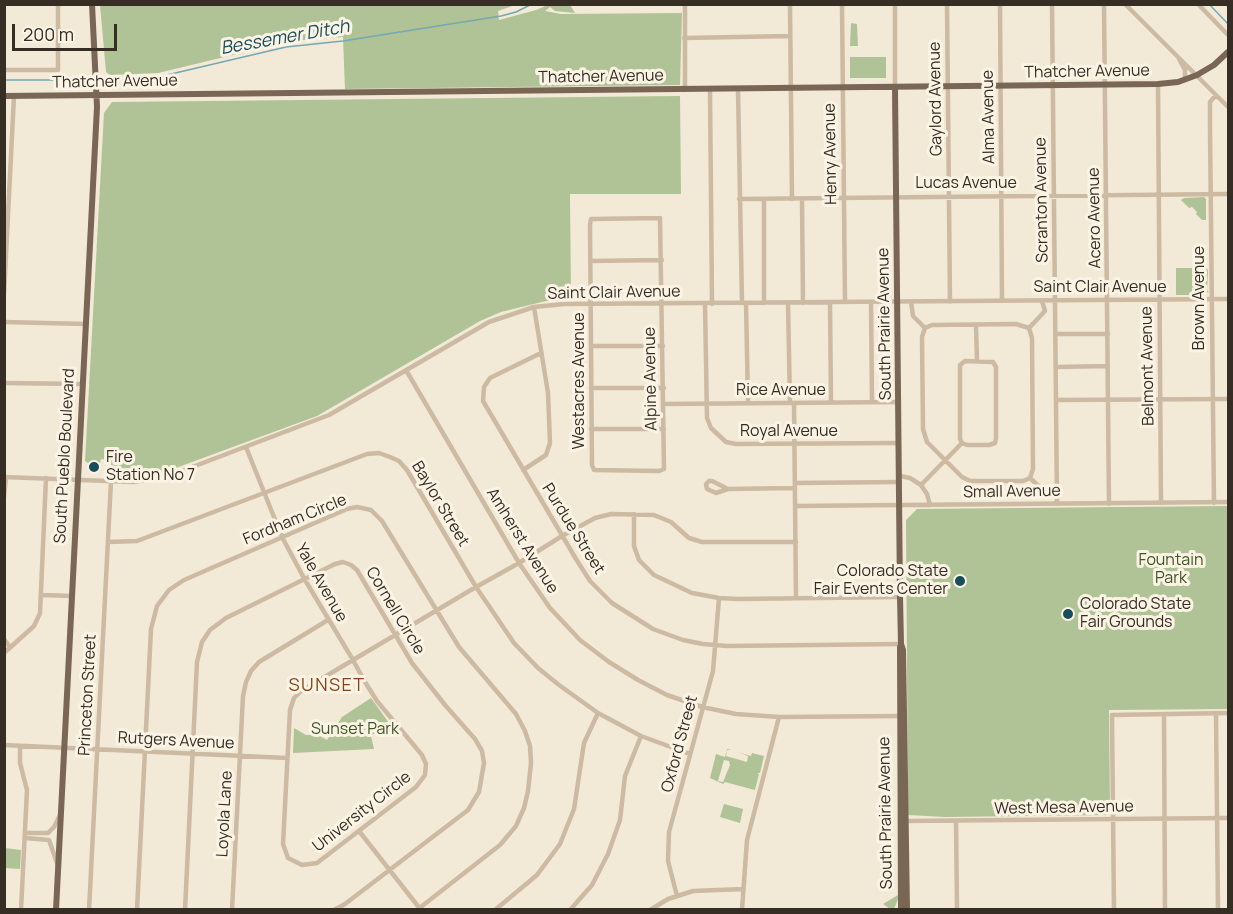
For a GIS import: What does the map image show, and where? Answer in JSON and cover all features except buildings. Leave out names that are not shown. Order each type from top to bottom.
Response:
[{"type":"main road","name":"South Pueblo Boulevard","points":[[56,909],[97,96],[92,4]]},
{"type":"main road","name":"Thatcher Avenue","points":[[4,96],[1158,84],[1185,80],[1197,75],[1228,52]]},
{"type":"main road","name":"South Prairie Avenue","points":[[895,87],[900,597],[903,650],[903,820],[899,909]]},
{"type":"main road","name":"South Prairie Avenue","points":[[903,820],[907,909]]},
{"type":"street","points":[[4,70],[58,70],[58,4]]},
{"type":"street","points":[[685,4],[685,90]]},
{"type":"street","points":[[790,4],[792,199]]},
{"type":"street","name":"Henry Avenue","points":[[842,4],[845,303]]},
{"type":"street","name":"South Prairie Avenue","points":[[895,4],[895,87]]},
{"type":"street","name":"Gaylord Avenue","points":[[947,4],[950,302]]},
{"type":"street","name":"Alma Avenue","points":[[1000,4],[1002,301]]},
{"type":"street","name":"Scranton Avenue","points":[[1052,4],[1057,504]]},
{"type":"street","name":"Acero Avenue","points":[[1104,4],[1109,504]]},
{"type":"street","points":[[1125,4],[1228,107]]},
{"type":"street","points":[[1198,4],[1228,35]]},
{"type":"street","points":[[684,38],[790,36]]},
{"type":"street","points":[[1178,56],[1185,70],[1185,80]]},
{"type":"street","name":"Belmont Avenue","points":[[1158,84],[1161,503]]},
{"type":"street","points":[[738,89],[739,200],[748,403]]},
{"type":"street","points":[[710,90],[712,304]]},
{"type":"street","name":"Brown Avenue","points":[[1214,503],[1210,102],[1216,94]]},
{"type":"street","points":[[4,295],[14,96]]},
{"type":"street","name":"Lucas Avenue","points":[[739,200],[1228,194]]},
{"type":"street","points":[[764,199],[764,303]]},
{"type":"street","points":[[802,199],[803,303]]},
{"type":"street","name":"Alpine Avenue","points":[[591,219],[660,218],[664,388],[664,469],[659,471],[594,470]]},
{"type":"street","name":"Westacres Avenue","points":[[591,219],[591,429],[594,470]]},
{"type":"street","points":[[591,261],[662,260]]},
{"type":"street","name":"Saint Clair Avenue","points":[[5,477],[111,481],[155,480],[329,415],[489,322],[534,307],[591,304],[1228,299]]},
{"type":"street","points":[[1042,301],[1045,311]]},
{"type":"street","points":[[872,302],[872,402]]},
{"type":"street","points":[[911,302],[913,316],[925,328]]},
{"type":"street","points":[[788,303],[795,444],[796,598]]},
{"type":"street","points":[[830,303],[831,402]]},
{"type":"street","name":"Royal Avenue","points":[[705,304],[708,423],[726,442],[736,444],[899,443]]},
{"type":"street","points":[[522,470],[542,459],[549,447],[548,393],[534,307]]},
{"type":"street","points":[[1045,311],[1055,312]]},
{"type":"street","points":[[1029,328],[1045,311]]},
{"type":"street","points":[[4,322],[86,324]]},
{"type":"street","points":[[1029,328],[1016,324],[932,325],[925,328],[922,337],[923,433],[927,442],[965,479],[970,481],[1023,481],[1030,478]]},
{"type":"street","points":[[976,325],[977,361]]},
{"type":"street","points":[[1029,328],[1032,338],[1033,409],[1033,468],[1030,478]]},
{"type":"street","points":[[1055,334],[1108,334]]},
{"type":"street","points":[[591,346],[663,346]]},
{"type":"street","name":"Purdue Street","points":[[541,353],[490,378],[483,392],[485,407],[590,581],[612,603],[628,615],[666,634],[683,640],[715,645],[901,644]]},
{"type":"street","points":[[990,361],[995,365],[996,440],[989,445],[962,443],[960,439],[959,367],[963,362],[990,361]]},
{"type":"street","points":[[1056,367],[1108,366]]},
{"type":"street","name":"Amherst Avenue","points":[[406,370],[519,563],[550,608],[580,640],[638,680],[667,695],[702,706],[736,714],[779,717],[902,716]]},
{"type":"street","points":[[4,383],[82,384]]},
{"type":"street","points":[[591,388],[664,388]]},
{"type":"street","points":[[1056,400],[1228,399]]},
{"type":"street","name":"Rice Avenue","points":[[664,404],[899,402]]},
{"type":"street","points":[[591,429],[664,429]]},
{"type":"street","points":[[921,485],[962,443]]},
{"type":"street","name":"Yale Avenue","points":[[246,447],[282,537],[353,660]]},
{"type":"street","name":"Baylor Street","points":[[108,542],[137,541],[367,454],[379,453],[399,461],[406,470],[476,587],[514,643],[538,668],[559,686],[598,713],[641,736],[690,754]]},
{"type":"street","points":[[4,497],[5,477]]},
{"type":"street","points":[[4,653],[34,626],[40,613],[46,478]]},
{"type":"street","points":[[728,489],[910,478],[921,485],[930,505]]},
{"type":"street","points":[[1030,478],[1047,494]]},
{"type":"street","name":"Princeton Street","points":[[89,909],[111,481]]},
{"type":"street","points":[[1047,494],[1057,492]]},
{"type":"street","points":[[1045,504],[1047,494]]},
{"type":"street","name":"Small Avenue","points":[[795,506],[1228,502]]},
{"type":"street","name":"Fordham Circle","points":[[137,909],[151,629],[154,613],[160,600],[169,590],[184,580],[347,509],[357,507],[371,510],[382,521],[468,659],[522,722],[528,739],[531,763],[525,808],[511,833],[419,909]]},
{"type":"street","points":[[353,660],[595,518],[611,514],[660,517],[671,522],[689,538],[702,542],[796,542]]},
{"type":"street","points":[[634,514],[634,546],[639,560],[654,575],[678,588],[719,598],[900,597]]},
{"type":"street","name":"Cornell Circle","points":[[185,909],[197,662],[200,649],[206,636],[226,618],[339,562],[351,565],[357,570],[395,635],[427,683],[475,739],[482,751],[484,764],[479,792],[473,804],[345,904],[334,909]]},
{"type":"street","points":[[42,595],[72,596]]},
{"type":"street","name":"Oxford Street","points":[[677,896],[669,868],[668,843],[671,824],[713,671],[719,598]]},
{"type":"street","name":"Loyola Lane","points":[[232,909],[244,689],[251,671],[266,656],[328,620]]},
{"type":"street","points":[[4,639],[10,647]]},
{"type":"street","name":"University Circle","points":[[353,660],[377,701],[422,755],[426,764],[425,775],[420,783],[312,865],[297,864],[288,858],[282,844],[287,758],[290,710],[294,698],[353,660]]},
{"type":"street","points":[[495,909],[537,875],[560,844],[574,809],[584,743],[598,713]]},
{"type":"street","points":[[1216,713],[1218,909]]},
{"type":"street","points":[[1114,909],[1112,715],[1228,713]]},
{"type":"street","points":[[1164,714],[1165,909]]},
{"type":"street","points":[[742,909],[744,858],[748,834],[779,717]]},
{"type":"street","points":[[570,909],[592,885],[608,854],[620,820],[625,776],[641,736]]},
{"type":"street","name":"Rutgers Avenue","points":[[4,745],[287,758]]},
{"type":"street","points":[[20,746],[20,763],[27,790],[21,909]]},
{"type":"street","points":[[25,836],[48,833],[61,813]]},
{"type":"street","name":"West Mesa Avenue","points":[[903,820],[1228,818]]},
{"type":"street","points":[[956,821],[957,909]]},
{"type":"street","points":[[359,831],[419,909]]},
{"type":"street","points":[[25,836],[50,840],[58,868]]},
{"type":"street","points":[[650,909],[677,896],[705,890],[743,889]]},
{"type":"green space","points":[[100,5],[515,5],[498,11],[499,20],[548,5],[570,5],[575,13],[555,11],[550,7],[545,11],[561,14],[682,13],[680,85],[345,89],[343,37],[291,41],[158,73],[110,75],[106,72]]},
{"type":"green space","points":[[851,23],[857,24],[858,46],[850,46]]},
{"type":"green space","points":[[850,57],[886,57],[886,78],[850,78]]},
{"type":"green space","points":[[680,96],[681,194],[570,194],[571,300],[546,301],[501,312],[480,321],[317,416],[154,476],[111,477],[111,460],[101,459],[100,463],[85,461],[104,113],[112,102]]},
{"type":"green space","points":[[1204,197],[1206,199],[1206,220],[1202,220],[1192,207],[1189,208],[1181,200],[1184,198]]},
{"type":"green space","points":[[1176,268],[1207,268],[1207,290],[1209,292],[1200,295],[1176,295]]},
{"type":"green space","name":"Colorado State Fair Grounds","points":[[1228,506],[1228,709],[1109,710],[1110,813],[1107,815],[945,817],[908,815],[906,520],[917,509]]},
{"type":"green space","name":"Sunset Park","points":[[371,698],[389,723],[371,736],[374,749],[293,753],[294,728],[306,735],[318,735],[327,740],[342,717]]},
{"type":"green space","points":[[727,749],[731,750],[727,750],[726,756],[747,762],[748,756],[737,752],[751,756],[752,753],[764,756],[760,773],[757,773],[759,774],[755,790],[725,782],[723,784],[710,778],[716,754],[725,757]],"holes":[[[724,760],[729,761],[730,765],[723,782],[718,781]]]},
{"type":"green space","points":[[724,804],[743,809],[740,823],[720,817]]},
{"type":"green space","points":[[5,848],[21,850],[20,869],[5,868]]},
{"type":"green space","points":[[898,895],[894,909],[883,904]]},
{"type":"waterway","name":"Bessemer Ditch","points":[[98,80],[154,78],[286,47],[343,41],[501,16],[532,4]]},
{"type":"waterway","name":"Bessemer Ditch","points":[[1209,4],[1228,24]]},
{"type":"waterway","name":"Bessemer Ditch","points":[[4,80],[94,80]]},
{"type":"place","name":"Fire Station No 7","points":[[94,467]]},
{"type":"place","name":"Colorado State Fair Events Center","points":[[960,581]]},
{"type":"place","name":"Colorado State Fair Grounds","points":[[1068,614]]},
{"type":"district","name":"SUNSET","points":[[327,686]]},
{"type":"park label","name":"Fountain Park","points":[[1171,570]]}]
